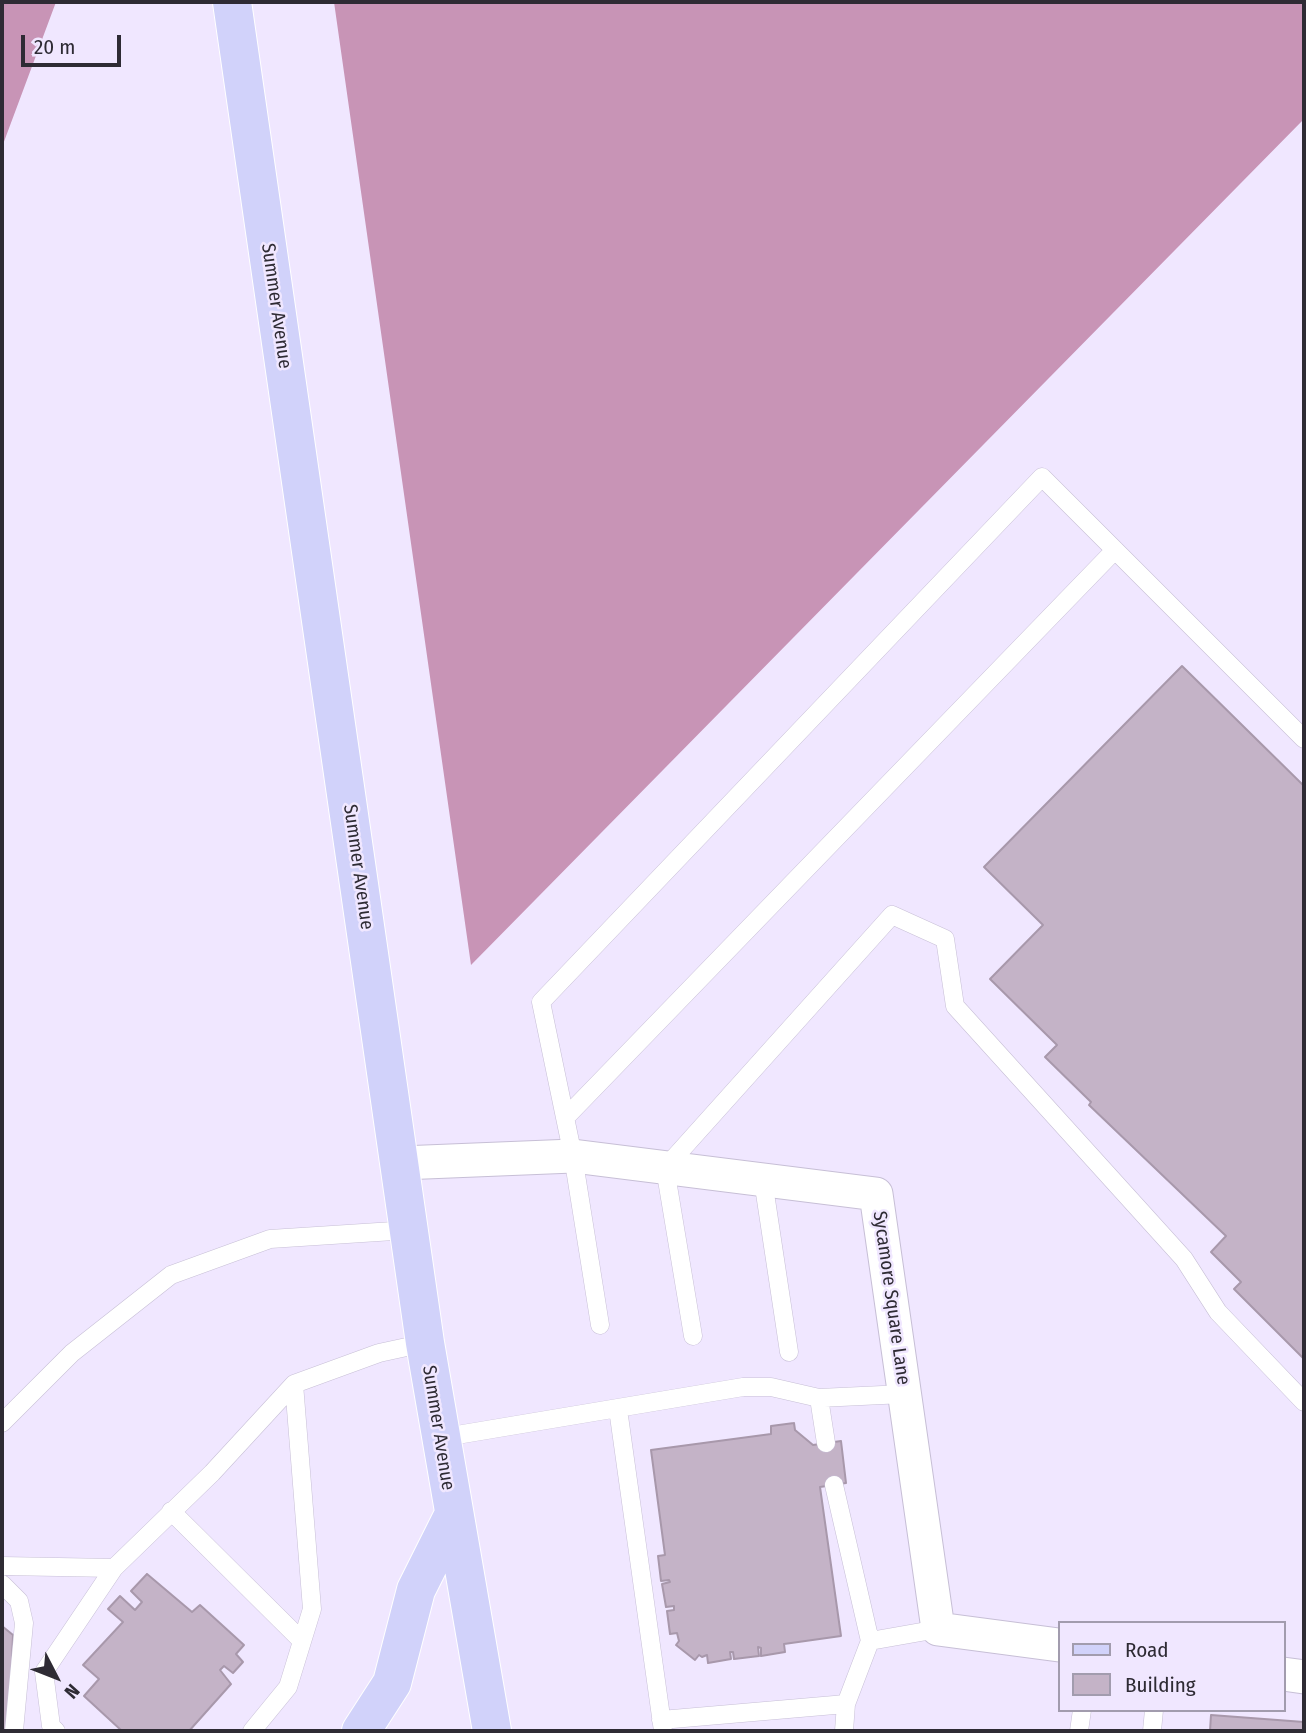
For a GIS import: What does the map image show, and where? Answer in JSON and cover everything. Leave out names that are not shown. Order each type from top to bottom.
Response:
[{"type":"main road","name":"Summer Avenue","points":[[232,2],[439,1438],[470,1597],[492,1731]]},
{"type":"main road","points":[[361,1731],[392,1683],[416,1590],[453,1516]]},
{"type":"street","name":"Sycamore Square Lane","points":[[401,1163],[573,1156],[876,1194],[938,1629]]},
{"type":"street","points":[[938,1629],[1058,1645]]},
{"type":"street","points":[[1285,1674],[1304,1676]]},
{"type":"lane","points":[[600,1325],[573,1156],[541,1002],[1042,477],[1304,739]]},
{"type":"lane","points":[[565,1118],[1115,550]]},
{"type":"lane","points":[[693,1336],[665,1168],[892,915],[945,939],[955,1006],[1184,1259],[1218,1312],[1304,1402]]},
{"type":"lane","points":[[763,1180],[789,1352]]},
{"type":"lane","points":[[2,1423],[72,1353],[171,1275],[270,1239],[409,1230]]},
{"type":"lane","points":[[56,1731],[51,1727],[44,1672],[114,1568],[212,1473],[294,1384],[379,1353],[425,1343]]},
{"type":"lane","points":[[252,1731],[288,1687],[312,1609],[294,1384]]},
{"type":"lane","points":[[439,1438],[743,1387],[771,1387],[819,1398],[904,1394]]},
{"type":"lane","points":[[819,1398],[827,1443]]},
{"type":"lane","points":[[618,1409],[662,1726],[846,1704]]},
{"type":"lane","points":[[834,1485],[870,1641],[846,1704],[844,1731]]},
{"type":"lane","points":[[171,1511],[302,1641]]},
{"type":"lane","points":[[2,1566],[114,1568]]},
{"type":"lane","points":[[2,1584],[19,1601],[24,1623],[14,1731]]},
{"type":"lane","points":[[870,1641],[938,1629]]},
{"type":"lane","points":[[1079,1731],[1082,1712]]},
{"type":"lane","points":[[1152,1731],[1154,1712]]},
{"type":"shaded area","points":[[2,2],[56,2],[2,147]]},
{"type":"shaded area","points":[[334,2],[1304,2],[1304,119],[471,965]]},
{"type":"building","points":[[1182,666],[1304,786],[1304,1359],[1234,1289],[1241,1282],[1211,1252],[1226,1236],[1089,1105],[1091,1102],[1045,1057],[1057,1045],[990,979],[1043,925],[984,867]]},
{"type":"building","points":[[794,1423],[795,1430],[813,1445],[841,1441],[846,1483],[820,1487],[841,1636],[784,1644],[785,1652],[761,1656],[761,1648],[758,1647],[759,1656],[734,1659],[733,1652],[730,1652],[731,1659],[708,1663],[707,1655],[699,1655],[695,1660],[676,1645],[679,1641],[677,1633],[670,1634],[667,1611],[674,1610],[674,1606],[666,1607],[662,1584],[670,1582],[669,1580],[661,1581],[658,1556],[665,1555],[651,1450],[771,1434],[771,1426]]},
{"type":"building","points":[[147,1574],[192,1612],[200,1605],[244,1645],[236,1654],[243,1662],[233,1673],[224,1666],[220,1670],[231,1684],[189,1731],[122,1731],[84,1696],[99,1679],[83,1665],[123,1622],[108,1609],[120,1596],[135,1610],[142,1602],[131,1591]]},
{"type":"building","points":[[2,1626],[13,1635],[9,1731],[2,1731]]},
{"type":"building","points":[[1211,1715],[1304,1722],[1304,1731],[1210,1731]]}]
